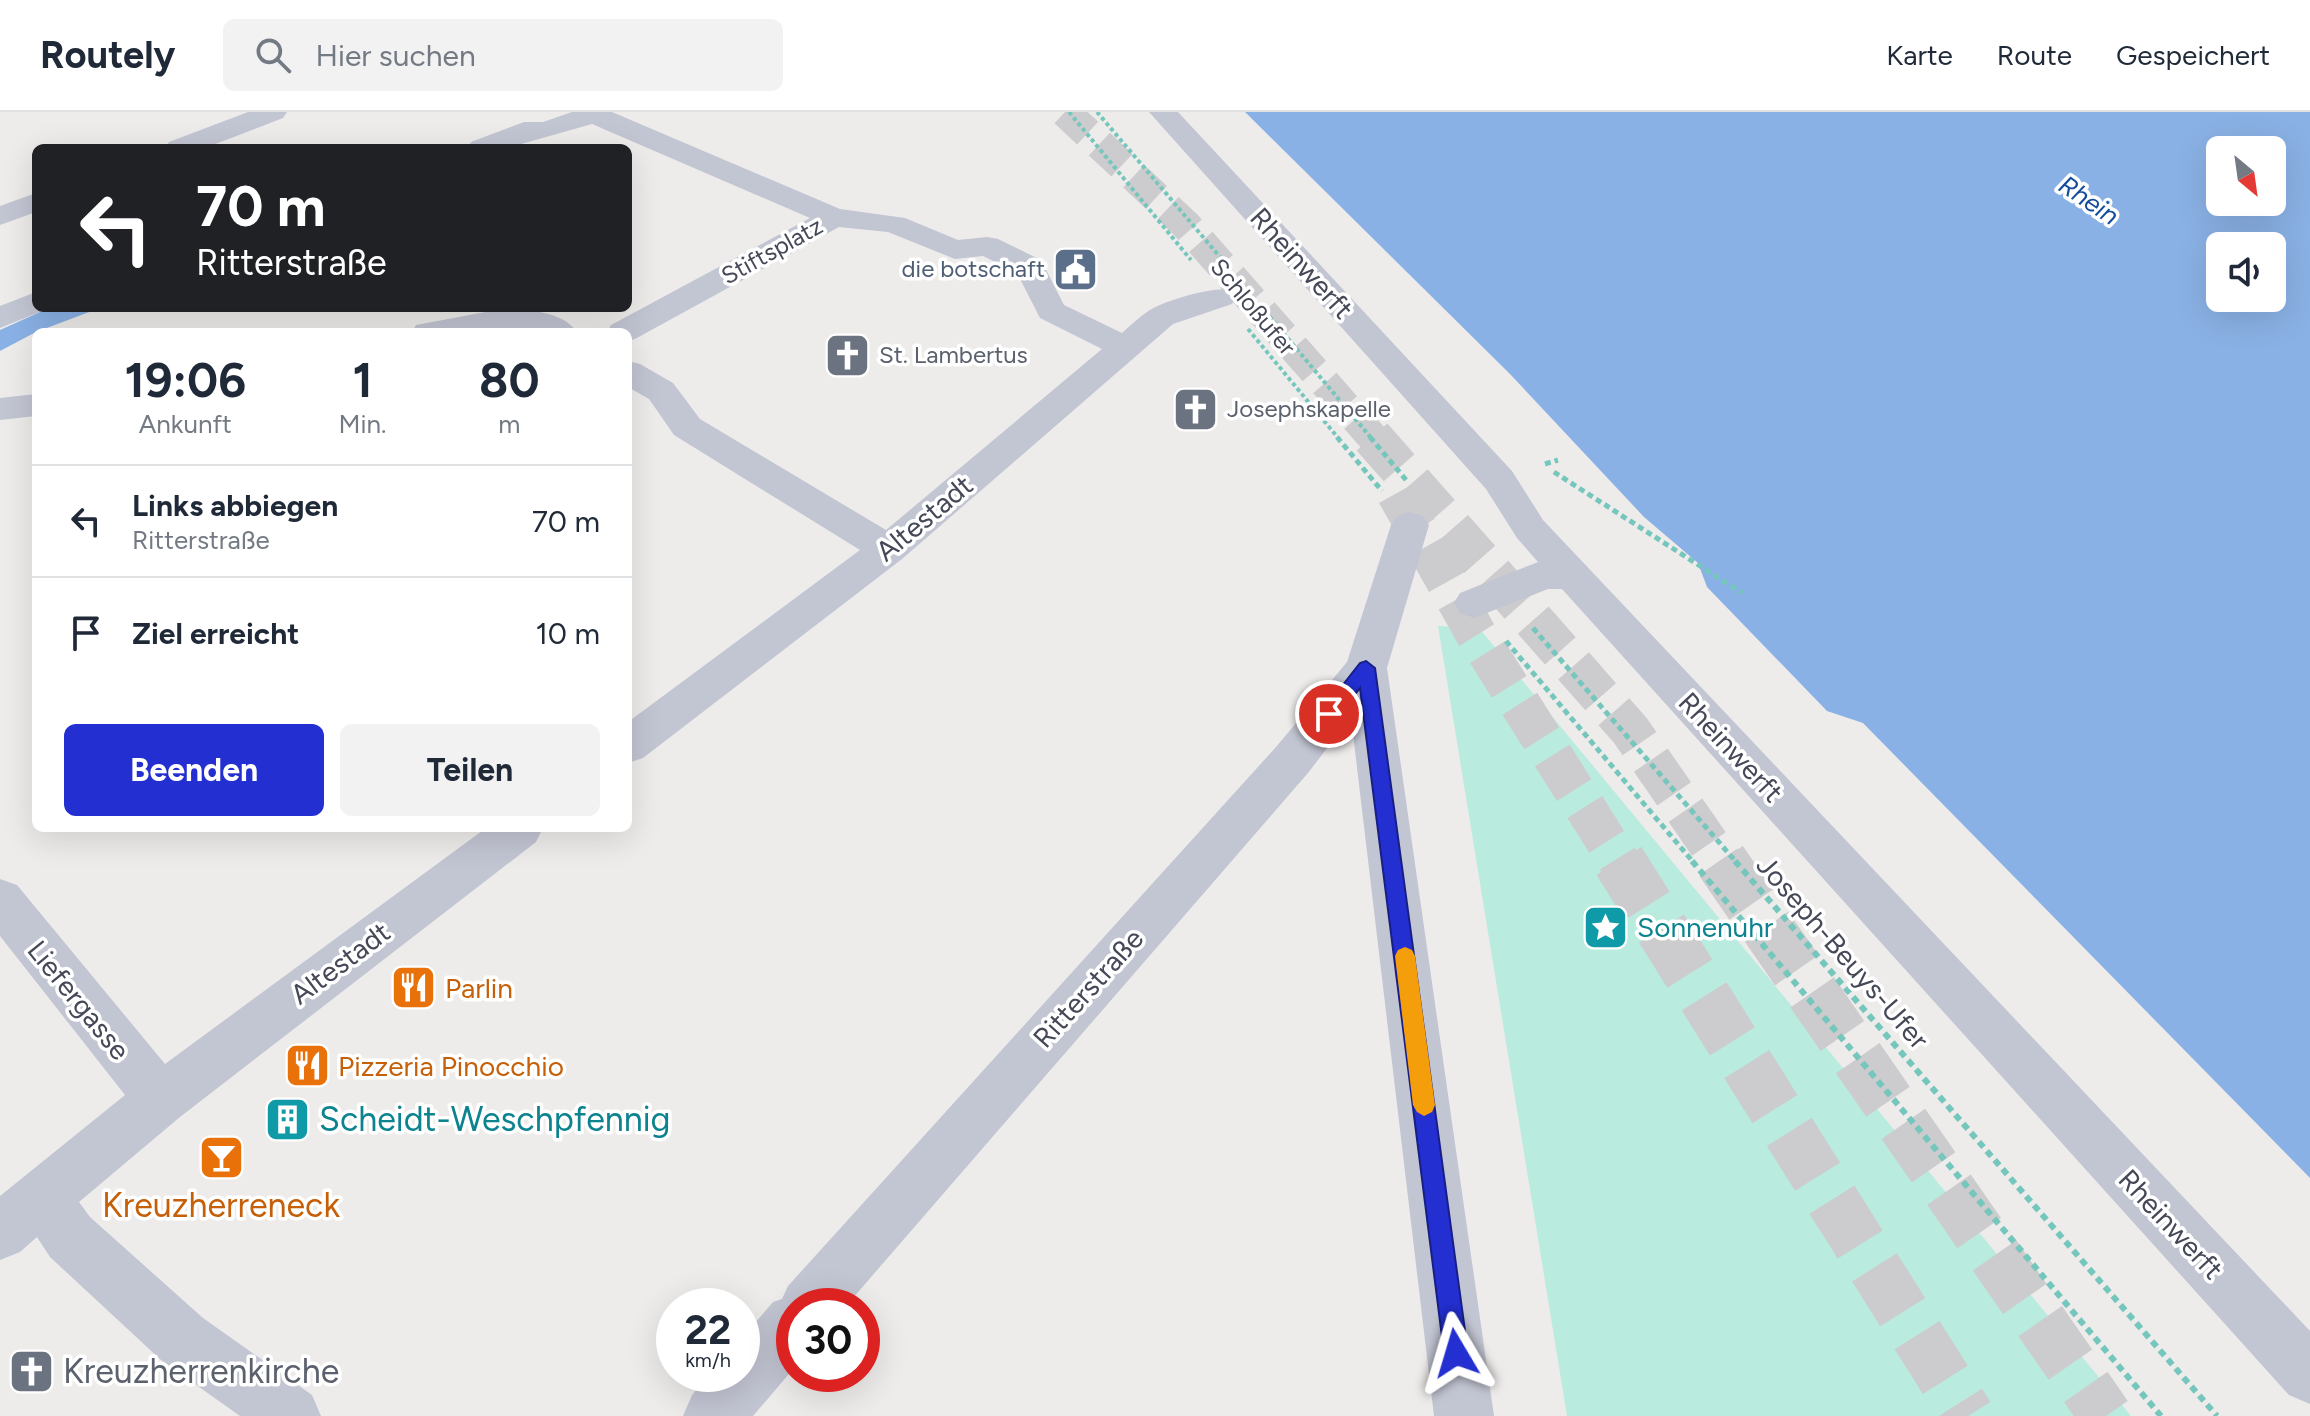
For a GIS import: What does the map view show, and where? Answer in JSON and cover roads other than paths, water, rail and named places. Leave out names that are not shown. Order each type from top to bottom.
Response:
[{"type":"street","points":[[189,144],[273,112]]},
{"type":"street","name":"Rheinwerft","points":[[1163,112],[1499,480],[1530,529],[1598,613],[2310,1374]]},
{"type":"street","points":[[493,144],[593,114],[834,217]]},
{"type":"street","points":[[0,216],[32,204]]},
{"type":"street","name":"Stiftsplatz","points":[[630,328],[834,217],[894,224],[955,250],[987,246],[1030,267],[1051,311],[1126,348]]},
{"type":"street","name":"Altestadt","points":[[632,743],[888,549],[1161,317],[1221,297]]},
{"type":"street","points":[[0,318],[32,304]]},
{"type":"street","points":[[452,328],[519,320],[539,322],[552,328]]},
{"type":"street","points":[[632,374],[661,391],[687,427],[888,549]]},
{"type":"street","points":[[0,409],[32,405]]},
{"type":"street","points":[[1413,508],[1366,668],[1464,1416]]},
{"type":"street","points":[[1488,597],[1550,573],[1554,577]]},
{"type":"street","name":"Ritterstraße","points":[[824,1288],[1292,760],[1366,668]]},
{"type":"street","name":"Altestadt","points":[[21,1214],[161,1099],[515,832]]},
{"type":"street","name":"Liefergasse","points":[[0,900],[161,1099]]},
{"type":"street","points":[[21,1214],[70,1237],[182,1339],[291,1416]]},
{"type":"street","points":[[713,1416],[776,1344]]},
{"type":"water","name":"Rhein","points":[[1245,112],[2310,112],[2310,1178],[1863,723],[1827,711],[1707,587],[1698,563],[1644,517],[1510,374]]},
{"type":"water","points":[[40,312],[89,312],[47,328],[32,328],[32,334],[0,351],[0,330]]},
{"type":"tunnel","points":[[1065,112],[1186,225],[1374,439]]},
{"type":"tunnel","points":[[1372,437],[1630,730],[1722,863]]},
{"type":"tunnel","points":[[1397,493],[1476,634],[1620,863]]},
{"type":"tunnel","points":[[1619,861],[1968,1416]]},
{"type":"tunnel","points":[[1721,861],[2106,1416]]},
{"type":"place","name":"die botschaft","points":[[1076,269]]},
{"type":"place","name":"St. Lambertus","points":[[848,355]]},
{"type":"place","name":"Josephskapelle","points":[[1196,409]]},
{"type":"place","name":"Sonnenuhr","points":[[1606,927]]},
{"type":"place","name":"Parlin","points":[[414,988]]},
{"type":"place","name":"Pizzeria Pinocchio","points":[[307,1066]]},
{"type":"place","name":"Scheidt-Weschpfennig","points":[[288,1119]]},
{"type":"place","name":"Kreuzherreneck","points":[[221,1157]]},
{"type":"place","name":"Kreuzherrenkirche","points":[[32,1371]]}]
